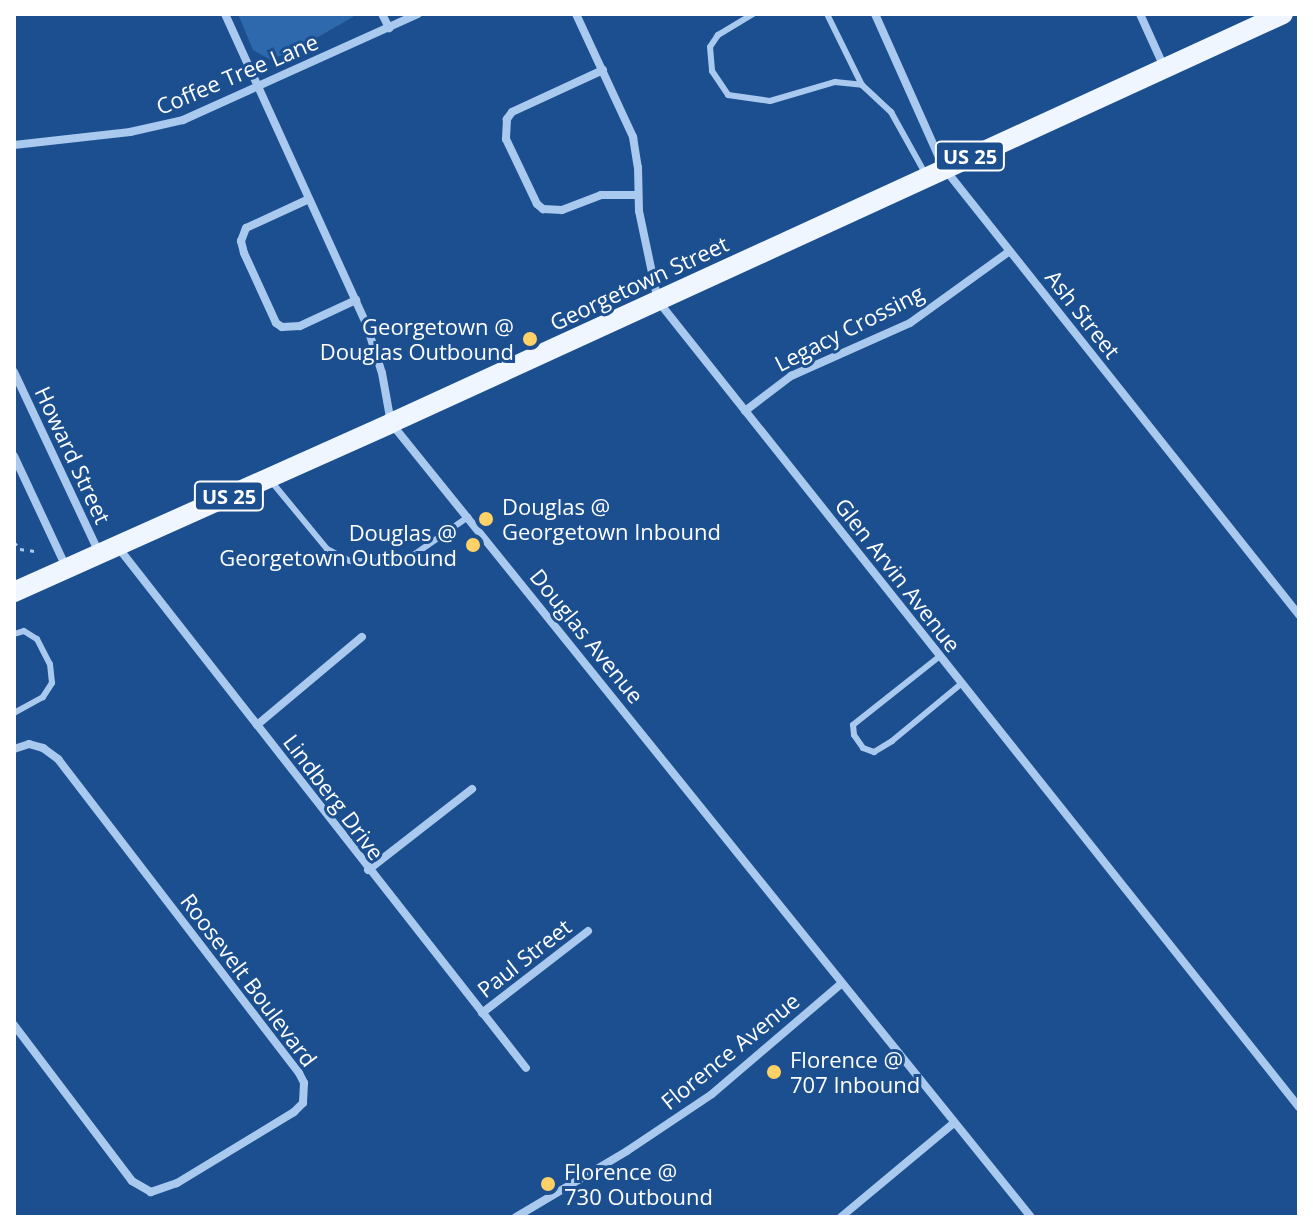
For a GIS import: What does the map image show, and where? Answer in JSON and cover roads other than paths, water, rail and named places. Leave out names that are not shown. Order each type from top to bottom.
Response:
[{"type":"main road","name":"Georgetown Street","points":[[14,592],[391,423],[1283,14]]},
{"type":"street","name":"Douglas Avenue","points":[[225,14],[356,300],[376,351],[391,423],[1031,1217]]},
{"type":"street","points":[[382,14],[389,28]]},
{"type":"street","name":"Coffee Tree Lane","points":[[14,145],[155,128],[183,120],[418,14]]},
{"type":"street","name":"Glen Arvin Avenue","points":[[576,14],[633,137],[638,195],[658,301],[1299,1107]]},
{"type":"street","name":"Ash Street","points":[[875,14],[935,172],[1010,251],[1299,615]]},
{"type":"street","points":[[1140,14],[1164,68]]},
{"type":"street","points":[[603,70],[512,112],[505,129],[506,139],[537,204],[543,209],[562,210],[601,195],[638,195]]},
{"type":"street","points":[[309,199],[246,228],[241,241],[276,323],[282,327],[300,326],[356,300]]},
{"type":"street","name":"Legacy Crossing","points":[[745,411],[791,376],[910,323],[1010,251]]},
{"type":"street","name":"Howard Street","points":[[14,372],[108,550]]},
{"type":"street","points":[[14,456],[67,568]]},
{"type":"street","name":"Lindberg Drive","points":[[108,550],[257,725],[526,1068]]},
{"type":"street","points":[[257,725],[362,637]]},
{"type":"street","name":"Roosevelt Boulevard","points":[[14,749],[29,744],[43,748],[67,770],[299,1073],[304,1083],[303,1103],[294,1112],[177,1183],[151,1192],[132,1181],[14,1025]]},
{"type":"street","points":[[368,870],[472,789]]},
{"type":"street","name":"Paul Street","points":[[482,1013],[588,931]]},
{"type":"street","name":"Florence Avenue","points":[[516,1217],[627,1151],[712,1094],[841,984]]},
{"type":"street","points":[[841,1217],[954,1123]]},
{"type":"lane","points":[[753,14],[718,35],[710,47],[712,71],[728,95],[770,101],[835,82],[862,85]]},
{"type":"lane","points":[[827,14],[862,85],[891,112],[935,172]]},
{"type":"lane","points":[[269,478],[327,549],[350,561],[391,561],[415,554],[469,517]]},
{"type":"lane","points":[[14,634],[24,631],[37,639],[50,664],[52,683],[43,697],[14,713]]},
{"type":"lane","points":[[940,656],[853,725],[854,735],[863,748],[874,752],[892,741],[962,683]]},
{"type":"place","name":"Georgetown @ Douglas Outbound","points":[[530,339]]},
{"type":"place","name":"Douglas @ Georgetown Inbound","points":[[486,519]]},
{"type":"place","name":"Douglas @ Georgetown Outbound","points":[[473,545]]},
{"type":"place","name":"Florence @ 707 Inbound","points":[[774,1072]]},
{"type":"place","name":"Florence @ 730 Outbound","points":[[548,1184]]}]
